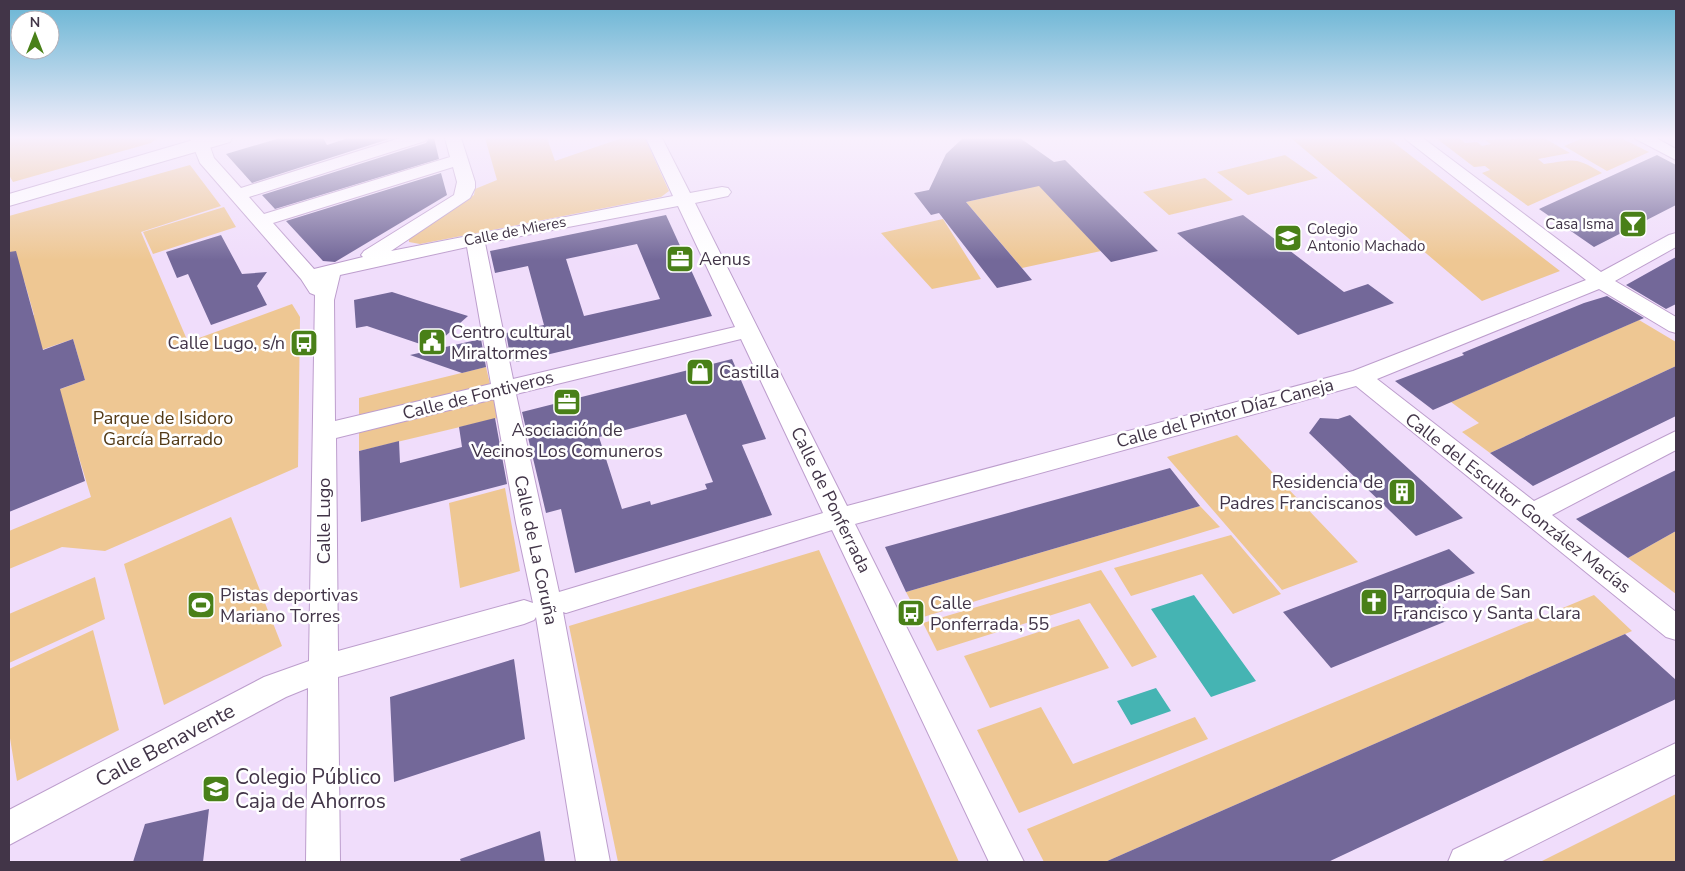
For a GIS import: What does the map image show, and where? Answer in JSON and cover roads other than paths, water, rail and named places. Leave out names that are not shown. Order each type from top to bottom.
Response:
[{"type":"main road","points":[[9,200],[78,179]]},
{"type":"street","points":[[223,179],[309,276],[324,300]]},
{"type":"street","points":[[237,195],[289,179]]},
{"type":"street","points":[[261,221],[395,179]]},
{"type":"street","points":[[357,264],[461,198],[464,193],[465,179]]},
{"type":"street","name":"Calle de Ponferrada","points":[[673,179],[1007,862]]},
{"type":"street","points":[[1466,179],[1600,280],[1676,326]]},
{"type":"street","name":"Calle de Mieres","points":[[309,276],[414,251],[682,198],[722,192]]},
{"type":"street","points":[[402,235],[398,242],[404,248],[414,251]]},
{"type":"street","name":"Calle de La Coruña","points":[[475,239],[511,387],[529,523],[548,606],[593,862]]},
{"type":"street","name":"Calle del Pintor Díaz Caneja","points":[[566,601],[839,518],[1360,377],[1600,280],[1676,239]]},
{"type":"street","name":"Calle Lugo","points":[[323,862],[324,300],[331,270]]},
{"type":"street","name":"Calle de Fontiveros","points":[[324,432],[748,331]]},
{"type":"street","name":"Calle del Escultor González Macías","points":[[1360,377],[1676,628]]},
{"type":"street","points":[[1531,514],[1676,440]]},
{"type":"street","name":"Calle Benavente","points":[[9,828],[276,687],[324,668],[524,612]]},
{"type":"street","points":[[1465,862],[1676,758]]},
{"type":"place","name":"Casa Isma","points":[[1633,224]]},
{"type":"place","name":"Colegio Antonio Machado","points":[[1288,238]]},
{"type":"place","name":"Aenus","points":[[680,259]]},
{"type":"place","name":"Centro cultural Miraltormes","points":[[432,342]]},
{"type":"place","name":"Calle Lugo, s/n","points":[[304,343]]},
{"type":"place","name":"Castilla","points":[[700,372]]},
{"type":"place","name":"Asociación de Vecinos Los Comuneros","points":[[567,402]]},
{"type":"place","name":"Residencia de Padres Franciscanos","points":[[1402,492]]},
{"type":"place","name":"Parroquia de San Francisco y Santa Clara","points":[[1374,602]]},
{"type":"place","name":"Pistas deportivas Mariano Torres","points":[[201,605]]},
{"type":"place","name":"Calle Ponferrada, 55","points":[[911,613]]},
{"type":"place","name":"Colegio Público Caja de Ahorros","points":[[216,789]]},
{"type":"park label","name":"Parque de Isidoro García Barrado","points":[[163,428]]}]
